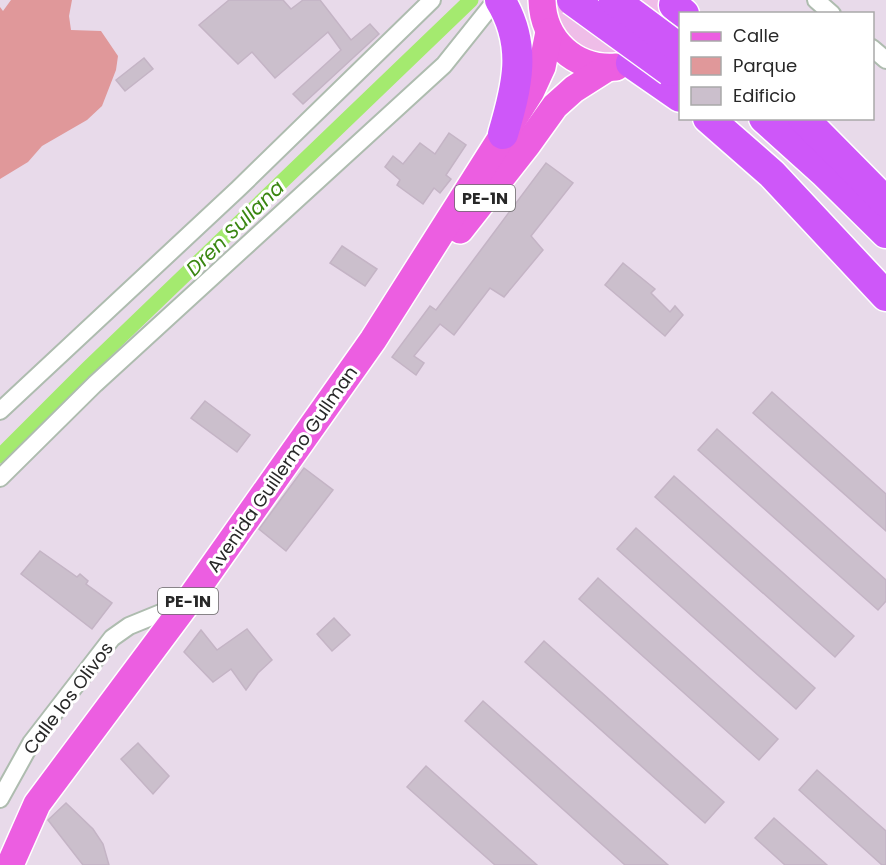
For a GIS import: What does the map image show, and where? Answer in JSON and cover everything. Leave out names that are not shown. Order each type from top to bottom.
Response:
[{"type":"highway","points":[[498,0],[508,12],[516,37],[518,60],[516,92],[503,134]]},
{"type":"highway","points":[[572,0],[678,74]]},
{"type":"highway","points":[[614,0],[678,74]]},
{"type":"highway","points":[[619,66],[678,74]]},
{"type":"highway","points":[[710,120],[772,174],[886,296]]},
{"type":"highway","points":[[730,120],[784,168],[886,267]]},
{"type":"highway","points":[[766,120],[824,172],[886,233]]},
{"type":"highway","points":[[805,120],[886,201]]},
{"type":"main road","name":"PE-1N","points":[[542,0],[549,32],[560,47],[573,58],[590,65],[619,66],[645,57],[666,34],[677,6]]},
{"type":"main road","name":"Avenida Guillermo Gullman","points":[[10,865],[37,804],[187,603],[373,340],[531,91],[542,67],[549,32]]},
{"type":"main road","name":"Avenida Guillermo Gullman","points":[[373,340],[527,145],[555,106],[574,89],[619,66]]},
{"type":"street","points":[[2,406],[238,189],[432,0]]},
{"type":"street","points":[[0,478],[95,384],[444,65],[498,0]]},
{"type":"street","points":[[816,0],[830,12]]},
{"type":"street","points":[[874,49],[886,60]]},
{"type":"street","name":"Calle los Olivos","points":[[0,799],[30,743],[112,638],[129,626],[187,603]]},
{"type":"green space","points":[[11,0],[72,0],[69,16],[71,30],[101,31],[118,56],[116,70],[102,106],[87,120],[42,146],[28,162],[0,179],[0,7],[3,11]]},
{"type":"sand","points":[[548,0],[662,0],[661,12],[655,28],[628,52],[610,56],[592,54],[562,36]]},
{"type":"building","points":[[229,0],[283,0],[291,9],[303,0],[320,0],[351,40],[370,24],[379,34],[303,104],[293,94],[341,50],[328,32],[275,78],[252,52],[238,64],[199,25]]},
{"type":"building","points":[[144,58],[153,69],[125,91],[116,80]]},
{"type":"building","points":[[449,133],[466,145],[446,175],[451,179],[440,193],[434,188],[423,204],[397,185],[400,180],[385,167],[393,156],[403,164],[420,143],[435,154]]},
{"type":"building","points":[[546,163],[573,183],[531,236],[543,250],[504,297],[490,288],[454,335],[440,324],[414,356],[424,363],[416,375],[392,357],[430,306],[436,310]]},
{"type":"building","points":[[342,246],[377,269],[365,286],[330,263]]},
{"type":"building","points":[[623,263],[655,289],[651,293],[670,312],[675,306],[683,315],[665,336],[605,285]]},
{"type":"building","points":[[772,392],[886,494],[886,531],[753,413]]},
{"type":"building","points":[[205,401],[250,435],[237,452],[191,418]]},
{"type":"building","points":[[717,429],[886,580],[886,601],[878,610],[698,450]]},
{"type":"building","points":[[304,468],[333,490],[286,551],[259,529]]},
{"type":"building","points":[[674,476],[854,636],[835,657],[655,497]]},
{"type":"building","points":[[636,528],[815,688],[796,709],[617,549]]},
{"type":"building","points":[[40,551],[77,577],[80,574],[88,581],[86,584],[112,603],[92,629],[21,574]]},
{"type":"building","points":[[598,578],[778,739],[759,760],[579,599]]},
{"type":"building","points":[[334,618],[350,635],[332,651],[317,634]]},
{"type":"building","points":[[247,629],[272,660],[258,673],[246,690],[231,669],[213,682],[184,652],[201,630],[217,650]]},
{"type":"building","points":[[544,641],[724,802],[705,823],[525,662]]},
{"type":"building","points":[[483,701],[668,865],[625,865],[465,721]]},
{"type":"building","points":[[138,743],[169,776],[153,794],[121,759]]},
{"type":"building","points":[[426,766],[537,865],[495,865],[407,787]]},
{"type":"building","points":[[817,770],[886,831],[886,865],[882,865],[799,790]]},
{"type":"building","points":[[66,803],[93,829],[103,844],[109,865],[83,865],[48,820]]},
{"type":"building","points":[[774,818],[827,865],[785,865],[755,838]]},
{"type":"waterway","name":"Dren Sullana","points":[[0,456],[88,368],[471,0]]}]
